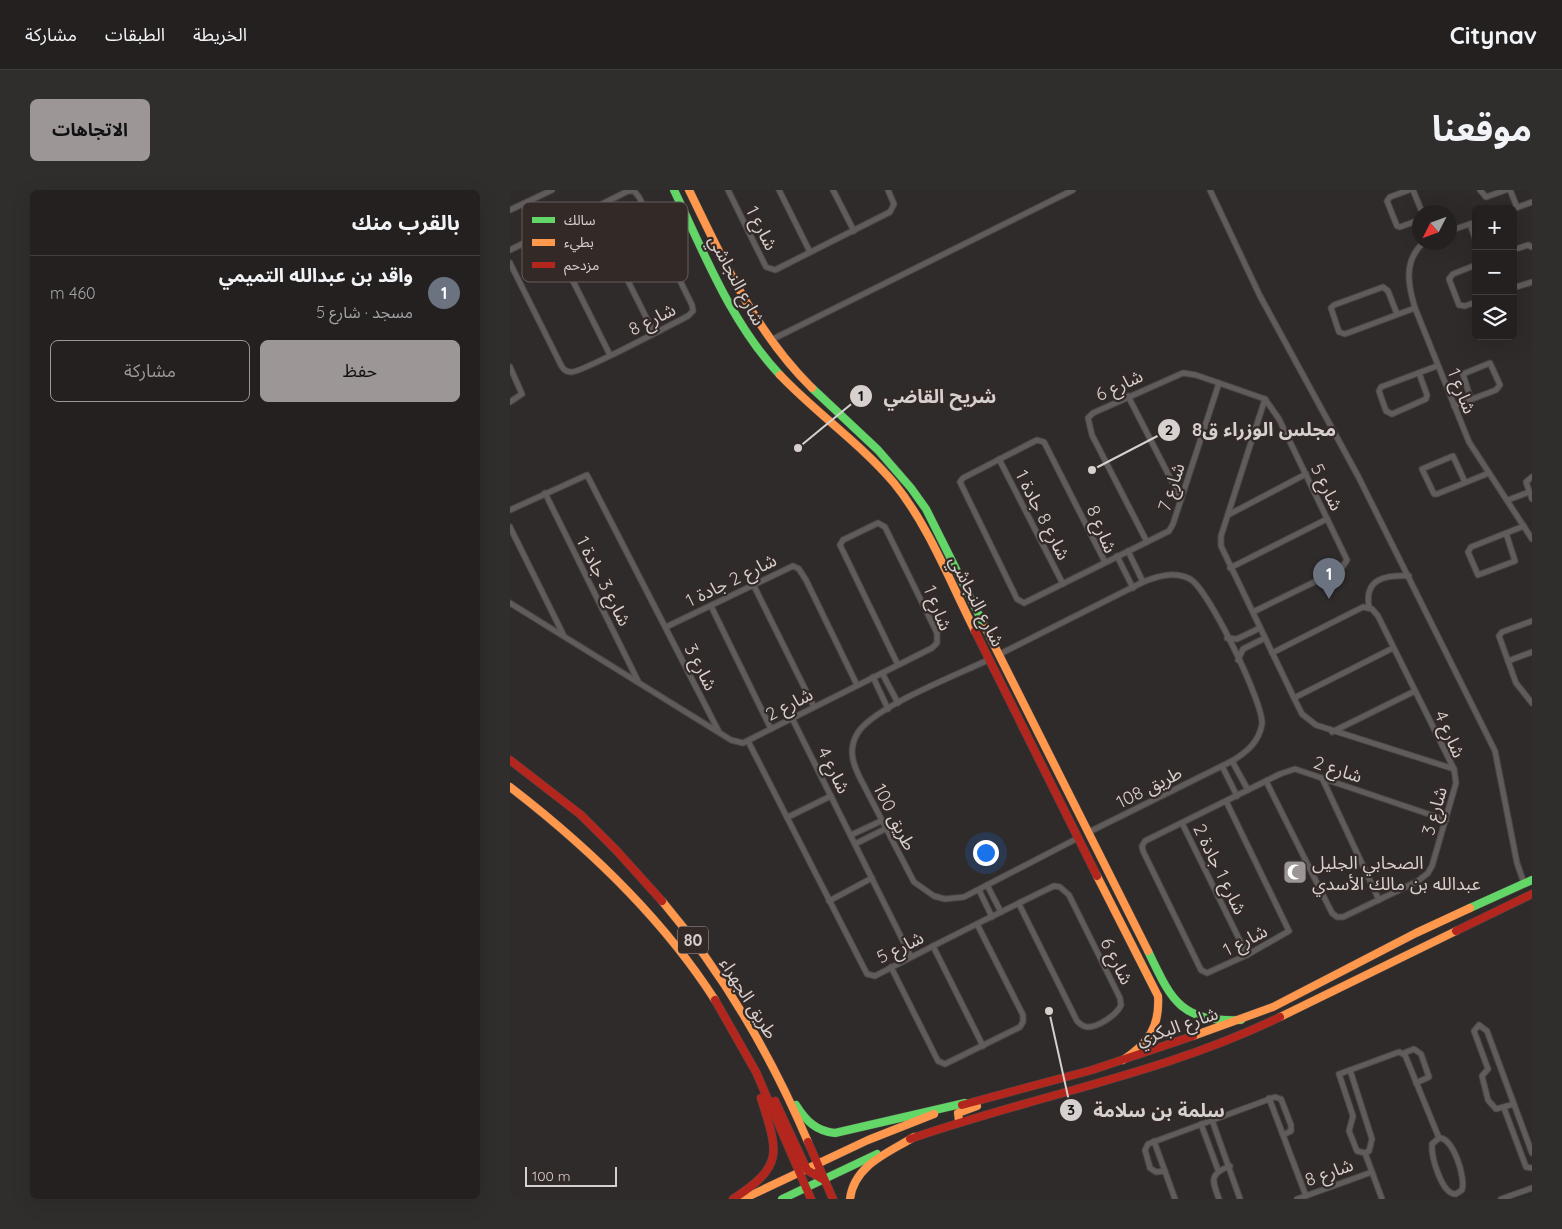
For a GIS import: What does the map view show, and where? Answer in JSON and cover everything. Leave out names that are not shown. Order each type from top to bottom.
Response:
[{"type":"main road","name":"شارع النجاشي","points":[[674,190],[680,202]]},
{"type":"main road","name":"شارع النجاشي","points":[[689,190],[742,296],[770,340],[805,381],[899,471],[926,509],[1165,986],[1176,1003],[1195,1017],[1216,1021],[1241,1020]]},
{"type":"main road","points":[[688,212],[692,212],[696,206]]},
{"type":"main road","name":"شارع النجاشي","points":[[688,218],[727,298],[762,354],[796,392],[854,442],[890,480],[916,516],[951,582],[1158,996],[1159,1020],[1149,1039],[1134,1054],[1123,1060]]},
{"type":"main road","points":[[693,228],[698,222],[705,224]]},
{"type":"main road","points":[[942,565],[947,566],[952,561]]},
{"type":"main road","points":[[951,582],[954,574],[960,575]]},
{"type":"main road","name":"طريق الجهراء","points":[[510,760],[590,823],[665,903],[715,970],[772,1063],[817,1165],[821,1182],[833,1199]]},
{"type":"main road","name":"طريق الجهراء","points":[[510,787],[604,866],[650,914],[702,983],[748,1054]]},
{"type":"main road","points":[[510,792],[546,816]]},
{"type":"main road","name":"شارع البكري","points":[[743,1199],[868,1140],[965,1103],[992,1098],[1123,1060],[1241,1020],[1281,1003],[1398,942],[1532,880]]},
{"type":"main road","name":"شارع البكري","points":[[782,1199],[914,1137],[959,1121],[1093,1086],[1212,1046],[1276,1019],[1352,980],[1532,894]]},
{"type":"main road","points":[[1123,926],[1131,927],[1133,921]]},
{"type":"main road","points":[[1352,980],[1400,952],[1402,946],[1398,942]]},
{"type":"main road","points":[[748,1054],[756,1060],[803,1171],[806,1188],[812,1199]]},
{"type":"main road","points":[[733,1199],[757,1184],[767,1174],[774,1154],[774,1141],[748,1054]]},
{"type":"main road","points":[[772,1063],[804,1119],[826,1132],[854,1129],[898,1117],[965,1103]]},
{"type":"main road","points":[[959,1121],[958,1113],[960,1110],[984,1104],[992,1098]]},
{"type":"main road","points":[[850,1199],[853,1182],[868,1165],[914,1137]]},
{"type":"main road","points":[[803,1171],[821,1182],[826,1199]]},
{"type":"street","points":[[527,202],[552,190]]},
{"type":"street","name":"شارع 1","points":[[728,190],[766,267],[775,270],[854,231],[894,208],[888,190]]},
{"type":"street","points":[[779,190],[810,252]]},
{"type":"street","points":[[834,190],[854,231]]},
{"type":"street","points":[[770,340],[1073,190]]},
{"type":"street","points":[[1210,190],[1260,296],[1358,476],[1495,751],[1517,863],[1524,884]]},
{"type":"street","points":[[1409,190],[1390,197],[1388,201],[1397,226],[1400,227],[1412,223]]},
{"type":"street","points":[[1413,190],[1419,205]]},
{"type":"street","points":[[1480,190],[1486,197],[1506,190]]},
{"type":"street","points":[[1510,190],[1514,205]]},
{"type":"street","name":"شارع 8","points":[[606,202],[628,191],[634,191],[642,202]]},
{"type":"street","points":[[1517,207],[1532,202]]},
{"type":"street","points":[[510,210],[522,204]]},
{"type":"street","points":[[1457,229],[1470,224],[1472,230]]},
{"type":"street","name":"شارع 8","points":[[510,250],[522,244]]},
{"type":"street","points":[[1517,249],[1528,245],[1532,247]]},
{"type":"street","name":"شارع 1","points":[[1418,250],[1409,268],[1409,288],[1437,366],[1469,442],[1532,539]]},
{"type":"street","name":"شارع 8","points":[[510,263],[565,370],[576,372],[688,316],[693,308],[680,282]]},
{"type":"street","points":[[1472,267],[1453,274],[1449,279],[1460,304],[1465,306],[1472,303]]},
{"type":"street","points":[[574,282],[610,355]]},
{"type":"street","points":[[628,282],[654,333]]},
{"type":"street","points":[[1517,287],[1532,282]]},
{"type":"street","points":[[1397,314],[1388,291],[1384,287],[1334,305],[1331,308],[1341,334],[1415,308]]},
{"type":"street","points":[[1454,406],[1472,400],[1500,387],[1490,363],[1463,374],[1472,400]]},
{"type":"street","points":[[510,366],[522,394],[510,402]]},
{"type":"street","points":[[1419,373],[1427,395],[1426,399],[1389,413],[1379,388],[1437,366]]},
{"type":"street","name":"شارع 6","points":[[1147,542],[1089,426],[1088,418],[1093,413],[1128,396],[1183,373],[1265,399]]},
{"type":"street","name":"شارع 7","points":[[1105,562],[1169,531],[1219,383]]},
{"type":"street","points":[[1128,396],[1181,499]]},
{"type":"street","points":[[1265,399],[1221,536],[1221,546],[1272,653],[1368,607],[1369,591],[1379,580],[1390,575],[1409,576]]},
{"type":"street","name":"شارع 5","points":[[1253,612],[1345,565],[1347,560],[1279,419],[1265,399]]},
{"type":"street","name":"شارع 8","points":[[1037,440],[1044,442],[1105,562],[1024,603],[1017,600],[960,482],[963,478],[1037,440]]},
{"type":"street","points":[[1465,482],[1453,456],[1422,469],[1434,494],[1489,474]]},
{"type":"street","name":"شارع 8 جادة 1","points":[[999,459],[1063,584]]},
{"type":"street","points":[[1228,515],[1306,474]]},
{"type":"street","name":"شارع 3","points":[[510,510],[587,475],[718,730]]},
{"type":"street","points":[[1532,477],[1526,480],[1532,499]]},
{"type":"street","points":[[1508,500],[1529,492]]},
{"type":"street","name":"شارع 3 جادة 1","points":[[544,494],[638,681]]},
{"type":"street","points":[[1230,568],[1327,519]]},
{"type":"street","name":"شارع 1","points":[[875,522],[886,527],[937,633],[938,640],[932,648],[898,665],[840,548],[843,540],[875,522]]},
{"type":"street","points":[[1506,533],[1515,561],[1478,575],[1468,550],[1506,533],[1524,526]]},
{"type":"street","points":[[510,527],[564,635]]},
{"type":"street","points":[[1128,551],[1143,582]]},
{"type":"street","points":[[1118,556],[1132,588]]},
{"type":"street","name":"شارع 2 جادة 1","points":[[666,628],[793,566],[799,569],[857,685]]},
{"type":"street","name":"طريق 108","points":[[1000,654],[1143,582],[1171,574],[1190,579],[1200,586],[1228,638],[1257,701],[1262,721],[1256,741],[1250,748],[1232,761],[1089,832]]},
{"type":"street","points":[[753,584],[814,707]]},
{"type":"street","name":"شارع 3","points":[[510,603],[718,730]]},
{"type":"street","points":[[710,606],[771,729]]},
{"type":"street","name":"شارع 4","points":[[1368,607],[1378,616],[1454,769]]},
{"type":"street","points":[[1532,621],[1500,633],[1518,688],[1532,702]]},
{"type":"street","points":[[1228,638],[1237,639],[1260,628]]},
{"type":"street","points":[[1238,660],[1243,649],[1265,638]]},
{"type":"street","points":[[1294,698],[1393,648]]},
{"type":"street","points":[[1508,661],[1532,652]]},
{"type":"street","name":"شارع 4","points":[[1272,653],[1307,720],[1332,732],[1454,769]]},
{"type":"street","name":"طريق 100","points":[[990,660],[898,703],[873,718],[857,733],[852,753],[854,765],[881,820],[910,876],[922,889],[945,899],[964,897],[1078,838]]},
{"type":"street","name":"شارع 2","points":[[748,741],[898,665]]},
{"type":"street","points":[[882,673],[898,703]]},
{"type":"street","points":[[872,678],[888,709]]},
{"type":"street","points":[[1332,732],[1415,691]]},
{"type":"street","name":"شارع 4","points":[[792,718],[911,957]]},
{"type":"street","points":[[718,730],[738,743],[748,741]]},
{"type":"street","name":"شارع 5","points":[[748,741],[867,974],[875,976],[1018,904]]},
{"type":"street","points":[[1232,761],[1248,790]]},
{"type":"street","points":[[1222,766],[1237,796]]},
{"type":"street","name":"شارع 2","points":[[1226,801],[1289,770],[1296,769],[1446,820]]},
{"type":"street","name":"شارع 3","points":[[1266,781],[1332,913],[1337,917],[1343,917],[1428,873],[1456,783],[1454,769]]},
{"type":"street","points":[[1322,778],[1379,900]]},
{"type":"street","points":[[788,818],[831,796]]},
{"type":"street","name":"شارع 1","points":[[1226,801],[1289,931],[1247,955],[1207,973],[1201,970],[1142,848],[1143,844],[1226,801]]},
{"type":"street","points":[[851,835],[881,820]]},
{"type":"street","name":"شارع 1 جادة 2","points":[[1182,823],[1247,955]]},
{"type":"street","points":[[855,844],[885,828]]},
{"type":"street","points":[[829,901],[872,878]]},
{"type":"street","points":[[987,885],[1001,912]]},
{"type":"street","name":"شارع 6","points":[[1054,886],[1060,887],[1069,895],[1120,998],[1121,1005],[1115,1014],[1090,1027],[1082,1025],[1078,1021],[1018,904],[1054,886]]},
{"type":"street","points":[[979,890],[992,916]]},
{"type":"street","points":[[891,967],[938,1061],[946,1064],[983,1046],[1020,1027],[1023,1022],[1023,1016],[977,924]]},
{"type":"street","points":[[933,946],[983,1046]]},
{"type":"street","points":[[1488,1069],[1474,1031],[1479,1025],[1487,1030],[1532,1152]]},
{"type":"street","points":[[1350,1070],[1365,1113],[1372,1143],[1370,1151],[1365,1153],[1358,1151],[1353,1145],[1349,1128],[1352,1116],[1339,1076],[1350,1070],[1399,1052],[1404,1053],[1414,1049],[1422,1054],[1429,1078],[1416,1083]]},
{"type":"street","points":[[1404,1053],[1439,1138]]},
{"type":"street","points":[[1499,1065],[1488,1069],[1482,1076],[1488,1100],[1496,1109],[1514,1104]]},
{"type":"street","points":[[1165,1171],[1156,1172],[1150,1168],[1145,1150],[1148,1144],[1269,1098],[1280,1097],[1285,1107],[1292,1128],[1283,1135]]},
{"type":"street","points":[[1269,1098],[1306,1196]]},
{"type":"street","points":[[1504,1108],[1526,1167],[1532,1168]]},
{"type":"street","points":[[1352,1116],[1365,1113]]},
{"type":"street","points":[[1212,1120],[1230,1166],[1240,1199]]},
{"type":"street","points":[[1201,1124],[1218,1170],[1213,1182],[1219,1199]]},
{"type":"street","points":[[1439,1138],[1446,1140],[1452,1147],[1464,1182],[1462,1190],[1457,1197],[1445,1189],[1432,1153],[1432,1144],[1439,1138]]},
{"type":"street","points":[[1154,1141],[1175,1199]]},
{"type":"street","name":"شارع 8","points":[[1365,1153],[1382,1199]]},
{"type":"street","points":[[1218,1170],[1230,1166]]},
{"type":"street","name":"شارع 8","points":[[1297,1199],[1372,1172]]},
{"type":"street","points":[[1501,1199],[1517,1196],[1532,1188]]},
{"type":"traffic: fast","points":[[674,190],[680,202]]},
{"type":"traffic: fast","points":[[688,220],[733,310],[747,333],[780,375]]},
{"type":"traffic: fast","points":[[812,388],[878,450],[911,488],[926,509],[985,627]]},
{"type":"traffic: fast","points":[[1470,908],[1532,880]]},
{"type":"traffic: fast","points":[[1148,951],[1164,983],[1181,1005],[1191,1012],[1204,1017],[1220,1020],[1241,1020]]},
{"type":"traffic: fast","points":[[796,1105],[812,1124],[822,1130],[835,1133],[965,1103]]},
{"type":"traffic: fast","points":[[782,1199],[877,1154]]},
{"type":"traffic: slow","points":[[689,190],[728,269],[757,319],[792,366],[812,388]]},
{"type":"traffic: slow","points":[[780,375],[881,468],[907,500],[938,555],[975,631]]},
{"type":"traffic: slow","points":[[985,627],[1148,951]]},
{"type":"traffic: slow","points":[[510,787],[567,834],[621,884],[671,940],[715,1000]]},
{"type":"traffic: slow","points":[[1097,876],[1158,996],[1157,1017],[1151,1034],[1139,1048],[1123,1060]]},
{"type":"traffic: slow","points":[[662,901],[705,957],[744,1016],[762,1046],[808,1142]]},
{"type":"traffic: slow","points":[[1193,1036],[1273,1007],[1416,933],[1470,908]]},
{"type":"traffic: slow","points":[[1280,1017],[1456,931]]},
{"type":"traffic: slow","points":[[959,1121],[958,1113],[977,1106]]},
{"type":"traffic: slow","points":[[743,1199],[868,1140],[934,1114]]},
{"type":"traffic: slow","points":[[850,1199],[853,1187],[865,1169],[883,1155],[914,1137]]},
{"type":"traffic: jam","points":[[975,631],[1097,876]]},
{"type":"traffic: jam","points":[[510,760],[581,815],[662,901]]},
{"type":"traffic: jam","points":[[1456,931],[1532,894]]},
{"type":"traffic: jam","points":[[715,1000],[756,1072],[811,1199]]},
{"type":"traffic: jam","points":[[910,1139],[1190,1054],[1236,1037],[1280,1017]]},
{"type":"traffic: jam","points":[[962,1105],[1092,1070],[1193,1036]]},
{"type":"traffic: jam","points":[[733,1199],[762,1177],[769,1167],[773,1156],[771,1132],[761,1098]]},
{"type":"traffic: jam","points":[[775,1101],[807,1170],[824,1180]]},
{"type":"traffic: jam","points":[[808,1142],[833,1199]]},
{"type":"place","name":"شريح القاضي","points":[[798,448]]},
{"type":"place","name":"مجلس الوزراء ق8","points":[[1092,470]]},
{"type":"place","name":"واقد بن عبدالله التميمي","points":[[1329,599]]},
{"type":"place","name":"الصحابي الجليل عبدالله بن مالك الأسدي","points":[[1295,872]]},
{"type":"place","name":"سلمة بن سلامة","points":[[1049,1011]]}]
